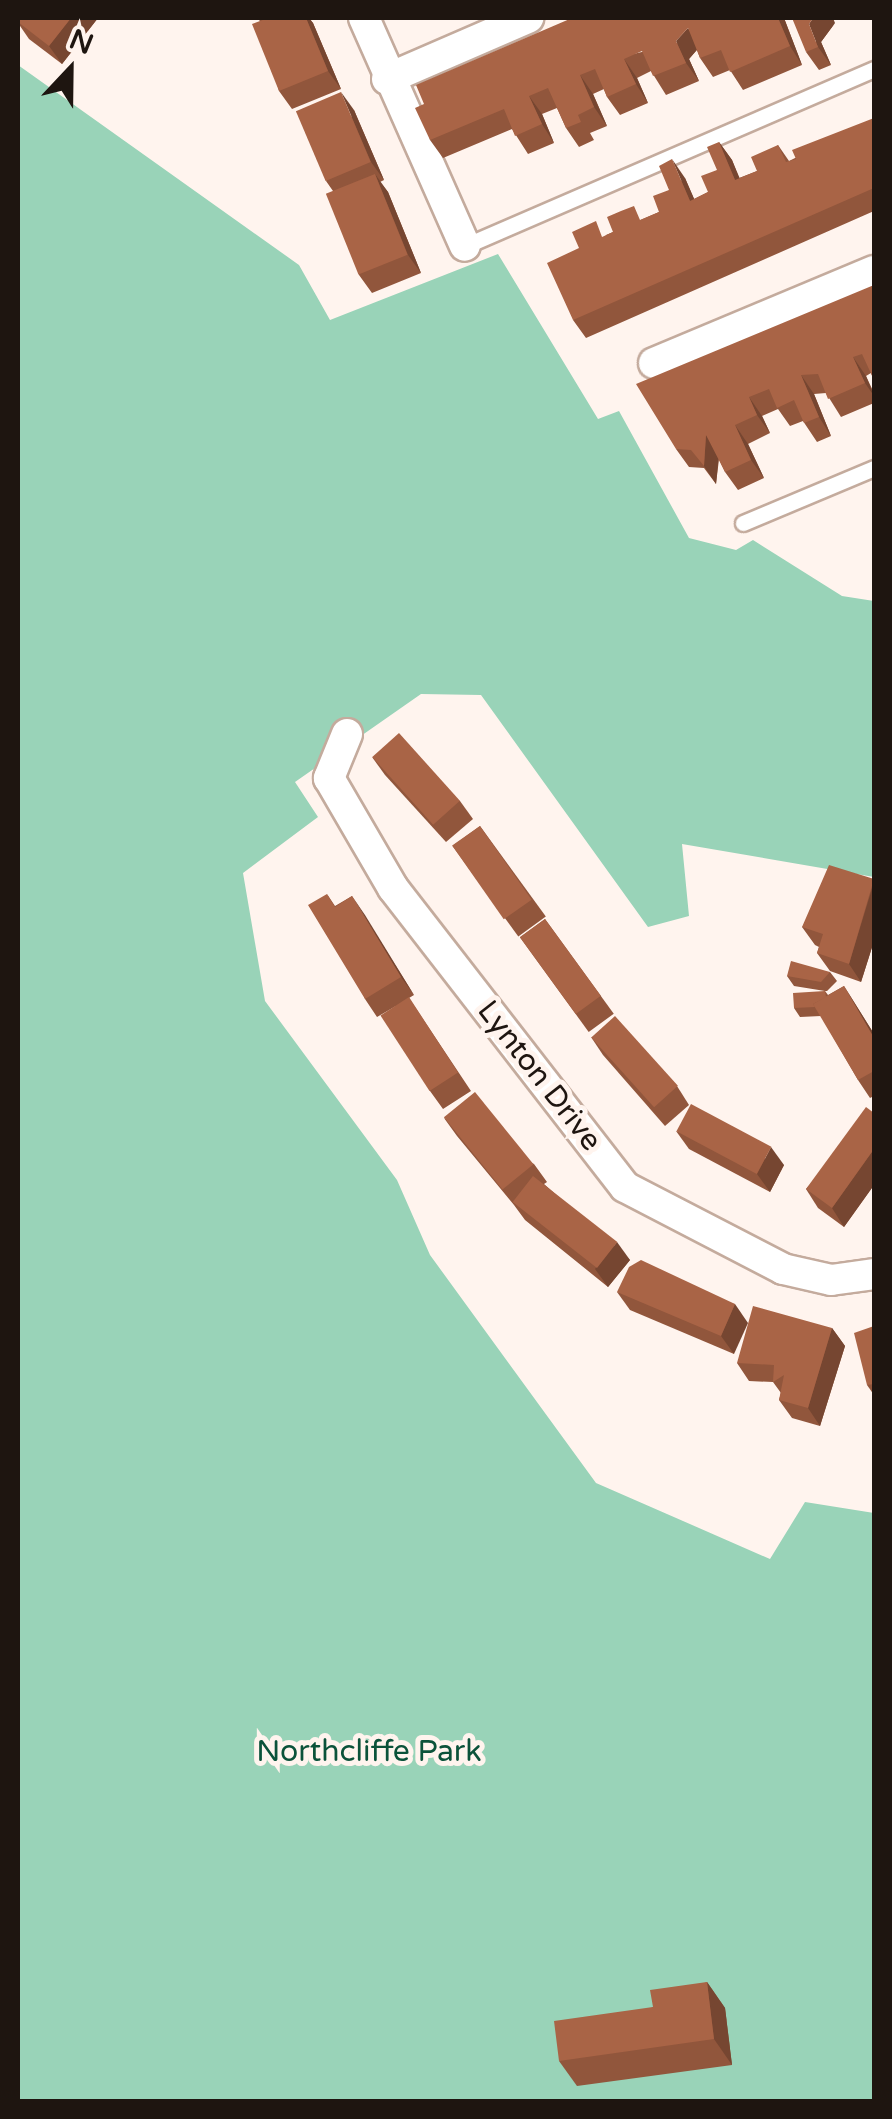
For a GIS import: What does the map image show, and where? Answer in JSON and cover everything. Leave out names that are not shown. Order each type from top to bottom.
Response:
[{"type":"street","points":[[364,18],[465,246]]},
{"type":"street","points":[[388,79],[528,18]]},
{"type":"street","points":[[654,363],[874,270]]},
{"type":"street","name":"Lynton Drive","points":[[347,734],[329,778],[392,888],[626,1187],[783,1270],[831,1280],[874,1274]]},
{"type":"lane","points":[[465,246],[874,69]]},
{"type":"lane","points":[[742,523],[874,468]]},
{"type":"green space","name":"Northcliffe Park","points":[[18,65],[299,265],[330,320],[498,254],[598,419],[619,411],[689,538],[736,550],[753,540],[842,596],[874,601],[874,877],[682,844],[689,916],[648,927],[481,695],[421,694],[295,782],[318,817],[243,873],[265,1001],[397,1180],[430,1255],[596,1483],[770,1559],[805,1502],[874,1513],[874,2101],[18,2101]]},
{"type":"building","points":[[19,18],[71,18],[49,46],[18,22]]},
{"type":"building","points":[[268,18],[306,18],[328,71],[279,91],[252,24]]},
{"type":"building","points":[[572,18],[778,18],[790,46],[730,72],[721,50],[700,58],[688,28],[676,41],[686,63],[653,76],[642,51],[624,59],[636,84],[607,97],[595,69],[580,75],[594,107],[578,115],[581,122],[566,128],[548,88],[529,96],[542,124],[515,136],[504,109],[430,140],[415,108],[424,104],[416,85]]},
{"type":"building","points":[[792,18],[813,18],[809,24],[818,47],[806,52]]},
{"type":"building","points":[[341,92],[371,162],[326,181],[296,111]]},
{"type":"building","points":[[874,118],[874,188],[573,320],[547,263],[579,248],[572,232],[596,221],[602,237],[613,232],[607,217],[634,206],[640,220],[659,212],[653,196],[669,190],[659,166],[672,159],[690,201],[708,192],[701,176],[717,170],[707,147],[719,142],[735,180],[757,171],[751,157],[778,145],[786,162],[796,159],[792,150]]},
{"type":"building","points":[[375,174],[408,255],[358,275],[326,194]]},
{"type":"building","points":[[874,285],[874,380],[862,354],[853,357],[865,383],[828,399],[818,374],[801,375],[819,417],[804,423],[794,400],[777,408],[769,389],[749,397],[757,415],[735,425],[751,460],[725,472],[706,435],[704,466],[691,450],[676,449],[636,384]]},
{"type":"building","points":[[399,733],[460,801],[433,825],[372,757]]},
{"type":"building","points":[[480,826],[532,900],[504,919],[452,846]]},
{"type":"building","points":[[829,865],[874,879],[849,964],[817,953],[823,934],[802,927]]},
{"type":"building","points":[[327,894],[335,907],[352,896],[401,977],[365,999],[308,905]]},
{"type":"building","points":[[545,919],[601,996],[576,1014],[520,937]]},
{"type":"building","points":[[791,961],[830,972],[821,982],[787,976]]},
{"type":"building","points":[[844,986],[874,1038],[874,1071],[858,1080],[813,1004]]},
{"type":"building","points":[[825,991],[826,997],[813,1004],[815,1007],[794,1008],[793,993]]},
{"type":"building","points":[[409,997],[458,1072],[430,1091],[380,1016]]},
{"type":"building","points":[[615,1016],[678,1086],[654,1107],[591,1037]]},
{"type":"building","points":[[475,1092],[534,1164],[502,1189],[444,1117]]},
{"type":"building","points":[[691,1104],[771,1147],[757,1174],[676,1131]]},
{"type":"building","points":[[866,1107],[874,1113],[874,1149],[832,1208],[806,1189]]},
{"type":"building","points":[[533,1176],[617,1242],[597,1268],[513,1202]]},
{"type":"building","points":[[641,1260],[735,1304],[721,1336],[617,1292],[629,1267]]},
{"type":"building","points":[[753,1306],[832,1328],[808,1408],[779,1400],[784,1375],[773,1382],[774,1365],[737,1363]]},
{"type":"building","points":[[874,1326],[874,1384],[867,1385],[854,1333]]},
{"type":"building","points":[[707,1982],[714,2039],[559,2061],[554,2021],[653,2007],[650,1990]]}]
